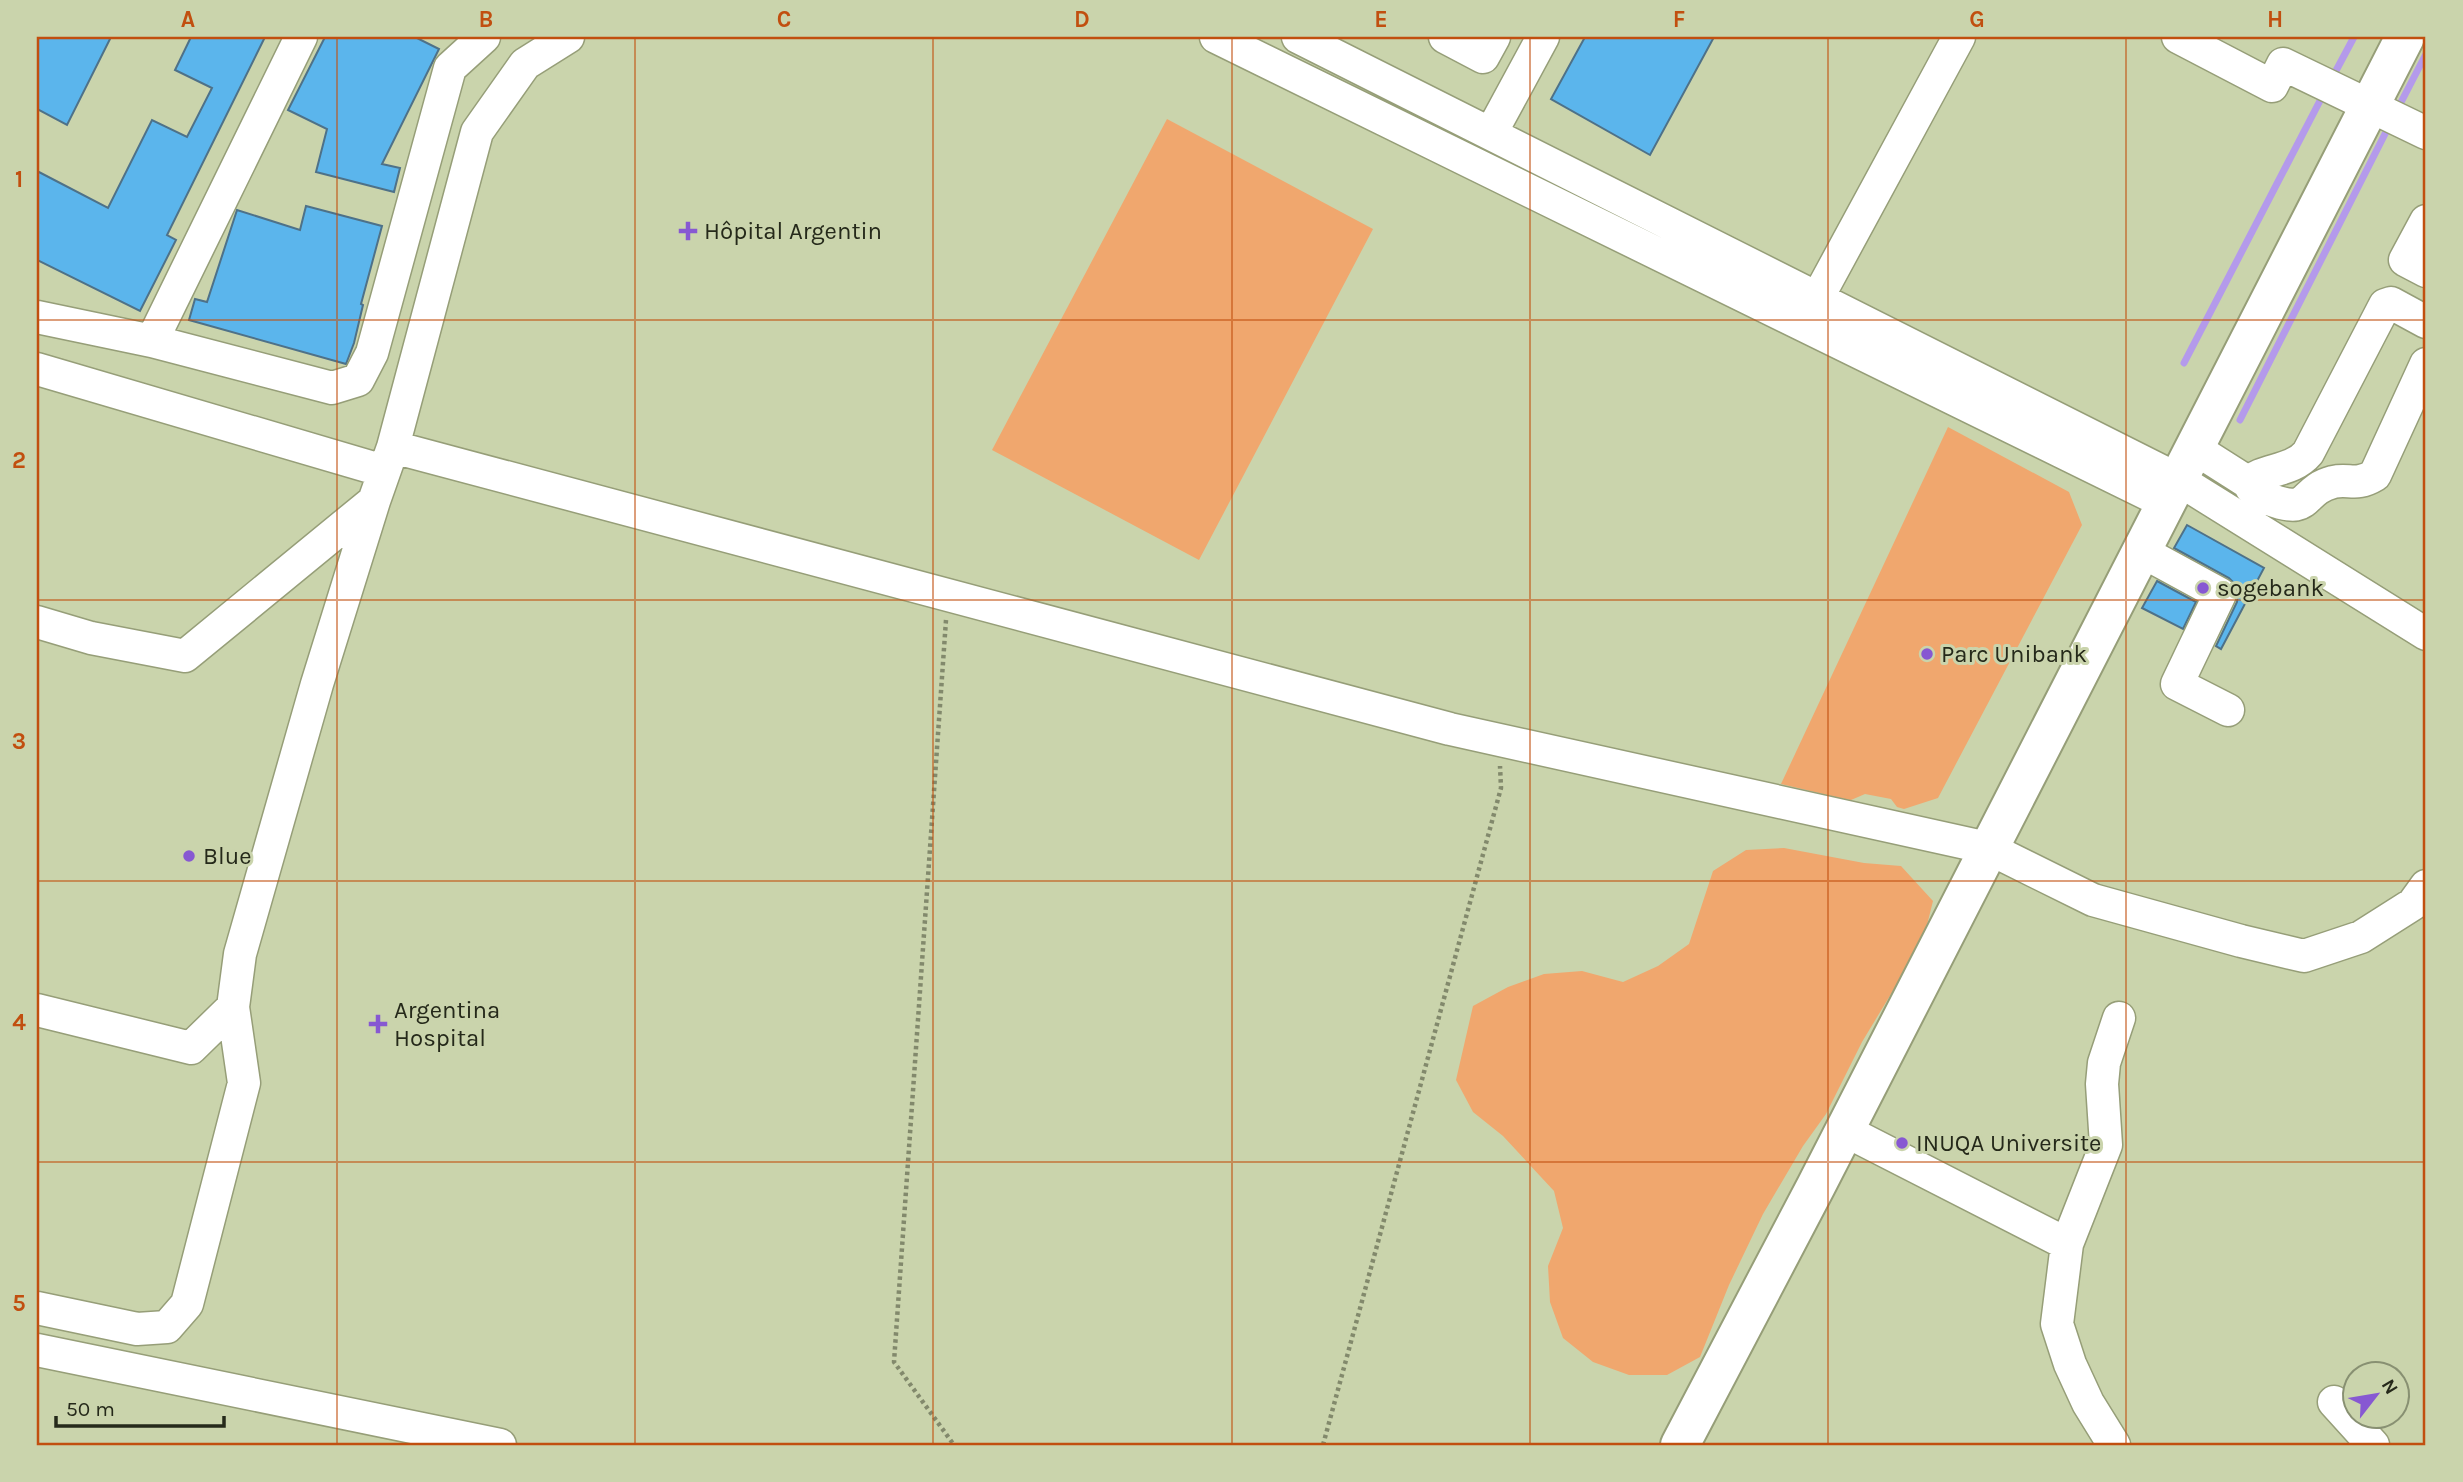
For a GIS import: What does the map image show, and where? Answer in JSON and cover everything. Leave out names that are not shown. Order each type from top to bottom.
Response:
[{"type":"main road","points":[[1680,1445],[2405,37]]},
{"type":"street","points":[[152,341],[301,37]]},
{"type":"street","points":[[37,317],[152,341],[332,388],[358,380],[372,353],[450,68],[484,37]]},
{"type":"street","points":[[37,1308],[137,1329],[167,1327],[187,1304],[244,1083],[233,1007],[240,954],[317,684],[388,459],[477,132],[525,64],[568,37]]},
{"type":"street","points":[[1216,37],[2180,477],[2249,483],[2258,476],[2301,461],[2308,453],[2381,309],[2391,303],[2426,322]]},
{"type":"street","points":[[1298,37],[2180,477],[2426,634]]},
{"type":"street","points":[[1444,37],[1483,57],[1494,37]]},
{"type":"street","points":[[1492,133],[1543,37]]},
{"type":"street","points":[[1818,297],[1959,37]]},
{"type":"street","points":[[2178,37],[2272,86],[2283,64],[2426,133]]},
{"type":"street","points":[[2426,221],[2405,260],[2426,271]]},
{"type":"street","points":[[2249,483],[2257,494],[2297,506],[2325,485],[2342,481],[2355,483],[2375,475],[2426,364]]},
{"type":"street","points":[[37,369],[388,459],[947,594],[1450,729],[1988,848],[2093,900],[2304,956],[2361,937],[2413,904],[2426,886]]},
{"type":"street","points":[[37,622],[91,638],[185,656],[374,501]]},
{"type":"street","points":[[2141,551],[2220,594],[2177,684],[2228,710]]},
{"type":"street","points":[[37,1010],[191,1048],[233,1007]]},
{"type":"street","points":[[2114,1445],[2088,1404],[2070,1364],[2057,1324],[2067,1244],[2106,1146],[2102,1084],[2104,1063],[2119,1018]]},
{"type":"street","points":[[1844,1130],[2067,1244]]},
{"type":"street","points":[[37,1350],[407,1436],[500,1445]]},
{"type":"street","points":[[2334,1402],[2374,1445]]},
{"type":"path","points":[[947,594],[894,1362],[954,1445]]},
{"type":"path","points":[[1323,1445],[1501,788],[1500,740]]},
{"type":"shaded area","points":[[1167,119],[1373,229],[1199,560],[992,450]]},
{"type":"shaded area","name":"Parc Unibank","points":[[1948,427],[2069,492],[2082,525],[1938,798],[1904,809],[1897,807],[1891,799],[1865,794],[1851,800],[1781,784]]},
{"type":"shaded area","points":[[1784,848],[1864,863],[1901,866],[1933,901],[1923,941],[1862,1042],[1826,1114],[1803,1146],[1763,1214],[1729,1285],[1700,1357],[1667,1375],[1629,1375],[1593,1362],[1563,1338],[1550,1302],[1548,1266],[1563,1228],[1554,1191],[1503,1136],[1473,1112],[1456,1080],[1473,1006],[1508,987],[1544,974],[1582,971],[1623,982],[1658,966],[1689,944],[1713,871],[1746,850]]},
{"type":"building","points":[[37,37],[111,37],[67,125],[37,109]]},
{"type":"building","points":[[191,37],[265,37],[167,235],[176,240],[140,311],[37,260],[37,171],[108,208],[152,120],[187,137],[212,88],[175,70]]},
{"type":"building","points":[[325,37],[415,37],[439,49],[382,164],[400,168],[394,192],[316,172],[327,129],[288,110]]},
{"type":"building","points":[[1585,37],[1714,37],[1650,155],[1551,99]]},
{"type":"building","points":[[306,206],[382,226],[361,304],[363,305],[354,343],[346,364],[189,320],[195,299],[207,302],[237,210],[300,230]]},
{"type":"building","points":[[2187,525],[2264,568],[2221,649],[2216,646],[2237,602],[2238,592],[2229,578],[2174,548]]},
{"type":"building","points":[[2157,581],[2196,602],[2183,629],[2142,608]]},
{"type":"waterway","points":[[2331,80],[2354,37]]},
{"type":"waterway","points":[[2397,110],[2426,54]]},
{"type":"waterway","points":[[2184,363],[2324,93]]},
{"type":"waterway","points":[[2240,420],[2390,124]]},
{"type":"place","name":"Hôpital Argentin","points":[[688,231]]},
{"type":"place","name":"sogebank","points":[[2203,588]]},
{"type":"place","name":"Parc Unibank","points":[[1927,654]]},
{"type":"place","name":"Blue","points":[[189,856]]},
{"type":"place","name":"Argentina Hospital","points":[[378,1024]]},
{"type":"place","name":"INUQA Universite","points":[[1902,1143]]}]
